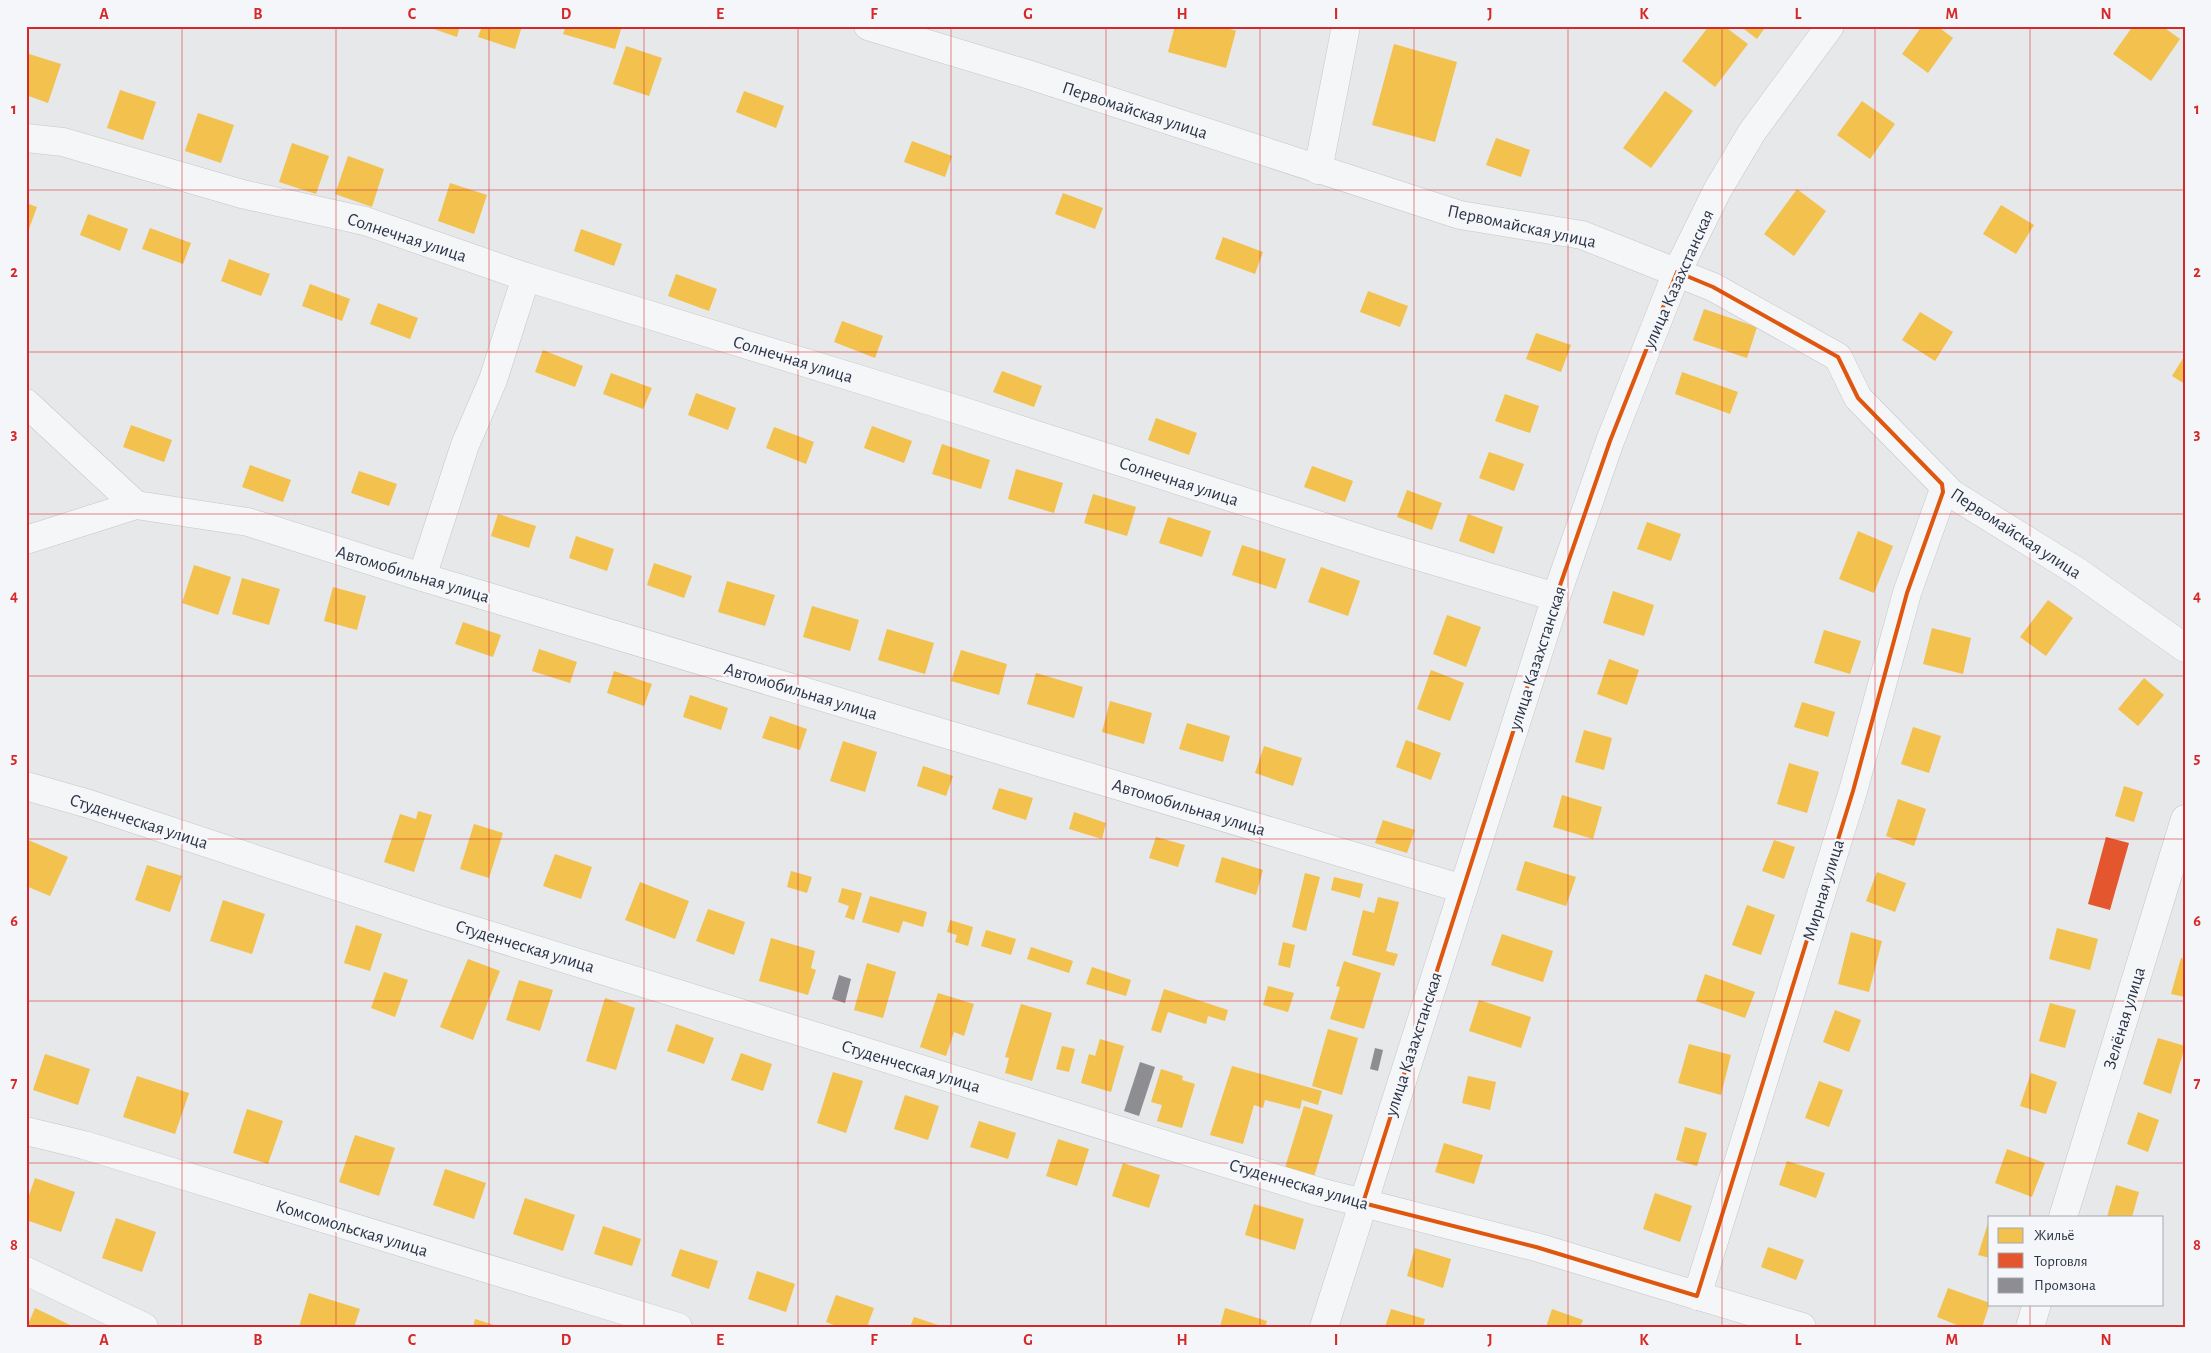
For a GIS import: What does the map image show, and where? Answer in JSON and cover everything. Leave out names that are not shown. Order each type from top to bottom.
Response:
[{"type":"street","name":"Первомайская улица","points":[[868,26],[1027,74],[1460,215],[1582,235],[1713,287],[1838,358],[1858,398],[1952,494],[2078,572],[2185,648]]},
{"type":"street","points":[[1318,170],[1346,26]]},
{"type":"street","name":"улица Казахстанская","points":[[1324,1327],[1556,597],[1610,441],[1678,272],[1717,191],[1752,132],[1830,26]]},
{"type":"street","name":"Солнечная улица","points":[[26,138],[63,142],[242,194],[364,221],[526,277],[933,402],[1377,544],[1556,597]]},
{"type":"street","points":[[422,577],[465,445],[494,380],[526,277]]},
{"type":"street","points":[[26,403],[136,505],[26,540]]},
{"type":"street","name":"Мирная улица","points":[[1698,1296],[1853,791],[1907,593],[1942,492],[1942,484]]},
{"type":"street","name":"Автомобильная улица","points":[[136,505],[248,522],[422,577],[1463,889]]},
{"type":"street","name":"Студенческая улица","points":[[26,786],[98,807],[427,916],[1195,1154],[1363,1203],[1536,1247],[1802,1327]]},
{"type":"street","name":"Зелёная улица","points":[[2063,1216],[2185,819]]},
{"type":"street","name":"Комсомольская улица","points":[[26,1131],[84,1145],[678,1327]]},
{"type":"street","points":[[26,1271],[144,1327]]},
{"type":"street","points":[[2030,1327],[2036,1306]]},
{"type":"highlighted area","points":[[1677,272],[1713,287],[1838,357],[1858,398],[1942,484],[1943,492],[1907,593],[1853,791],[1697,1296],[1536,1247],[1363,1203],[1556,597],[1610,441]]},
{"type":"building: Жильё","points":[[425,26],[460,26],[457,37]]},
{"type":"building: Жильё","points":[[482,26],[522,26],[515,49],[478,37]]},
{"type":"building: Жильё","points":[[566,26],[622,26],[615,49],[563,34]]},
{"type":"building: Жильё","points":[[1175,26],[1221,26],[1236,31],[1226,68],[1168,52]]},
{"type":"building: Жильё","points":[[1709,26],[1724,26],[1748,44],[1715,87],[1682,61]]},
{"type":"building: Жильё","points":[[1740,26],[1766,26],[1757,39]]},
{"type":"building: Жильё","points":[[1922,26],[1937,26],[1953,38],[1928,73],[1902,54]]},
{"type":"building: Жильё","points":[[2133,26],[2162,26],[2180,39],[2151,81],[2113,54]]},
{"type":"building: Жильё","points":[[1394,44],[1457,62],[1435,142],[1372,125]]},
{"type":"building: Жильё","points":[[626,46],[662,58],[649,96],[613,84]]},
{"type":"building: Жильё","points":[[26,53],[61,64],[48,103],[26,95]]},
{"type":"building: Жильё","points":[[120,90],[156,102],[143,140],[107,128]]},
{"type":"building: Жильё","points":[[744,91],[784,106],[776,128],[736,112]]},
{"type":"building: Жильё","points":[[1665,91],[1693,111],[1651,168],[1623,148]]},
{"type":"building: Жильё","points":[[1862,101],[1895,124],[1870,159],[1837,135]]},
{"type":"building: Жильё","points":[[198,113],[234,125],[221,163],[185,151]]},
{"type":"building: Жильё","points":[[1496,138],[1530,150],[1521,177],[1486,165]]},
{"type":"building: Жильё","points":[[912,141],[952,156],[945,177],[904,162]]},
{"type":"building: Жильё","points":[[292,143],[329,156],[316,194],[279,182]]},
{"type":"building: Жильё","points":[[348,156],[384,169],[372,207],[335,194]]},
{"type":"building: Жильё","points":[[450,183],[487,195],[474,234],[438,221]]},
{"type":"building: Жильё","points":[[1797,189],[1826,211],[1794,256],[1764,234]]},
{"type":"building: Жильё","points":[[1063,193],[1103,208],[1095,229],[1055,214]]},
{"type":"building: Жильё","points":[[26,203],[37,207],[29,229],[26,228]]},
{"type":"building: Жильё","points":[[2001,205],[2034,225],[2016,254],[1983,234]]},
{"type":"building: Жильё","points":[[88,214],[128,229],[120,251],[80,235]]},
{"type":"building: Жильё","points":[[150,228],[191,243],[183,264],[142,249]]},
{"type":"building: Жильё","points":[[581,229],[622,244],[614,266],[574,251]]},
{"type":"building: Жильё","points":[[1223,237],[1263,252],[1255,274],[1215,259]]},
{"type":"building: Жильё","points":[[229,259],[270,274],[261,296],[221,281]]},
{"type":"building: Жильё","points":[[676,274],[717,289],[709,311],[668,296]]},
{"type":"building: Жильё","points":[[310,284],[350,299],[342,321],[302,306]]},
{"type":"building: Жильё","points":[[1368,291],[1408,306],[1400,327],[1360,312]]},
{"type":"building: Жильё","points":[[378,303],[418,318],[410,339],[370,324]]},
{"type":"building: Жильё","points":[[1704,309],[1757,327],[1747,358],[1693,340]]},
{"type":"building: Жильё","points":[[1920,312],[1953,332],[1935,361],[1902,340]]},
{"type":"building: Жильё","points":[[842,321],[883,336],[875,358],[834,342]]},
{"type":"building: Жильё","points":[[1536,333],[1571,345],[1561,372],[1526,359]]},
{"type":"building: Жильё","points":[[543,350],[583,366],[575,387],[535,372]]},
{"type":"building: Жильё","points":[[2185,355],[2185,384],[2172,376]]},
{"type":"building: Жильё","points":[[1002,371],[1042,386],[1034,407],[993,392]]},
{"type":"building: Жильё","points":[[1682,372],[1738,392],[1730,414],[1675,394]]},
{"type":"building: Жильё","points":[[611,373],[652,388],[643,409],[603,394]]},
{"type":"building: Жильё","points":[[696,393],[736,408],[728,430],[688,415]]},
{"type":"building: Жильё","points":[[1505,394],[1539,406],[1530,433],[1495,421]]},
{"type":"building: Жильё","points":[[1156,418],[1197,433],[1189,455],[1148,440]]},
{"type":"building: Жильё","points":[[131,425],[172,440],[164,462],[123,447]]},
{"type":"building: Жильё","points":[[872,426],[912,441],[904,463],[864,448]]},
{"type":"building: Жильё","points":[[774,427],[814,442],[806,464],[766,448]]},
{"type":"building: Жильё","points":[[942,444],[990,460],[981,489],[932,474]]},
{"type":"building: Жильё","points":[[1489,452],[1524,464],[1514,491],[1479,478]]},
{"type":"building: Жильё","points":[[250,465],[291,480],[283,502],[242,487]]},
{"type":"building: Жильё","points":[[1312,466],[1353,481],[1345,502],[1304,487]]},
{"type":"building: Жильё","points":[[1016,469],[1063,483],[1054,513],[1008,499]]},
{"type":"building: Жильё","points":[[359,471],[397,484],[389,506],[351,493]]},
{"type":"building: Жильё","points":[[1407,490],[1442,503],[1432,530],[1397,517]]},
{"type":"building: Жильё","points":[[1093,494],[1136,507],[1127,536],[1084,523]]},
{"type":"building: Жильё","points":[[498,514],[536,526],[529,548],[491,536]]},
{"type":"building: Жильё","points":[[1468,514],[1503,527],[1494,554],[1459,541]]},
{"type":"building: Жильё","points":[[1168,517],[1211,531],[1202,557],[1159,543]]},
{"type":"building: Жильё","points":[[1647,522],[1681,534],[1671,561],[1637,549]]},
{"type":"building: Жильё","points":[[1858,531],[1893,546],[1874,593],[1839,579]]},
{"type":"building: Жильё","points":[[576,536],[614,549],[607,571],[569,558]]},
{"type":"building: Жильё","points":[[1242,545],[1286,559],[1276,589],[1232,575]]},
{"type":"building: Жильё","points":[[654,563],[692,576],[684,598],[647,585]]},
{"type":"building: Жильё","points":[[194,565],[231,577],[218,615],[182,603]]},
{"type":"building: Жильё","points":[[1321,567],[1360,581],[1348,616],[1308,602]]},
{"type":"building: Жильё","points":[[242,578],[280,589],[269,625],[232,614]]},
{"type":"building: Жильё","points":[[727,581],[775,595],[765,626],[718,612]]},
{"type":"building: Жильё","points":[[333,587],[366,596],[357,630],[324,621]]},
{"type":"building: Жильё","points":[[1613,591],[1654,605],[1644,636],[1603,623]]},
{"type":"building: Жильё","points":[[2048,600],[2073,618],[2046,656],[2020,637]]},
{"type":"building: Жильё","points":[[812,606],[859,620],[850,651],[803,637]]},
{"type":"building: Жильё","points":[[1447,615],[1481,627],[1466,667],[1433,654]]},
{"type":"building: Жильё","points":[[463,622],[501,635],[493,657],[455,644]]},
{"type":"building: Жильё","points":[[1932,628],[1971,638],[1963,674],[1923,664]]},
{"type":"building: Жильё","points":[[887,629],[934,643],[925,674],[878,660]]},
{"type":"building: Жильё","points":[[1824,630],[1861,641],[1850,674],[1814,663]]},
{"type":"building: Жильё","points":[[539,649],[577,662],[570,683],[532,671]]},
{"type":"building: Жильё","points":[[961,650],[1007,664],[999,695],[951,681]]},
{"type":"building: Жильё","points":[[1609,659],[1639,670],[1627,705],[1597,694]]},
{"type":"building: Жильё","points":[[1431,670],[1464,683],[1450,721],[1417,709]]},
{"type":"building: Жильё","points":[[614,671],[652,684],[644,706],[607,693]]},
{"type":"building: Жильё","points":[[1036,673],[1083,687],[1074,718],[1027,704]]},
{"type":"building: Жильё","points":[[2144,678],[2164,695],[2138,726],[2118,709]]},
{"type":"building: Жильё","points":[[690,695],[728,708],[721,730],[683,717]]},
{"type":"building: Жильё","points":[[1110,701],[1152,713],[1144,744],[1102,732]]},
{"type":"building: Жильё","points":[[1802,702],[1835,712],[1828,737],[1794,727]]},
{"type":"building: Жильё","points":[[770,716],[807,729],[800,750],[762,738]]},
{"type":"building: Жильё","points":[[1187,723],[1230,736],[1223,762],[1179,749]]},
{"type":"building: Жильё","points":[[1913,727],[1941,736],[1929,773],[1901,764]]},
{"type":"building: Жильё","points":[[1584,730],[1612,738],[1604,770],[1575,762]]},
{"type":"building: Жильё","points":[[1406,740],[1441,753],[1431,780],[1396,767]]},
{"type":"building: Жильё","points":[[843,741],[877,752],[865,792],[830,781]]},
{"type":"building: Жильё","points":[[1264,746],[1302,758],[1293,786],[1255,773]]},
{"type":"building: Жильё","points":[[1789,763],[1819,772],[1807,813],[1777,804]]},
{"type":"building: Жильё","points":[[923,766],[953,776],[946,796],[917,786]]},
{"type":"building: Жильё","points":[[2124,786],[2143,792],[2134,822],[2115,816]]},
{"type":"building: Жильё","points":[[999,788],[1033,798],[1026,820],[992,809]]},
{"type":"building: Жильё","points":[[1562,795],[1602,807],[1593,839],[1553,827]]},
{"type":"building: Жильё","points":[[1898,799],[1926,809],[1914,846],[1886,836]]},
{"type":"building: Жильё","points":[[418,811],[432,815],[414,872],[384,862],[400,814],[416,819]]},
{"type":"building: Жильё","points":[[1074,812],[1106,823],[1102,839],[1069,829]]},
{"type":"building: Жильё","points":[[1383,820],[1415,830],[1407,853],[1375,843]]},
{"type":"building: Жильё","points":[[474,824],[503,833],[489,878],[460,869]]},
{"type":"building: Жильё","points":[[1156,837],[1185,845],[1178,867],[1149,858]]},
{"type":"building: Жильё","points":[[26,839],[68,857],[50,896],[26,886]]},
{"type":"building: Жильё","points":[[1774,840],[1795,847],[1784,879],[1762,871]]},
{"type":"building: Жильё","points":[[555,854],[592,867],[581,899],[543,886]]},
{"type":"building: Жильё","points":[[1222,857],[1263,870],[1256,895],[1215,882]]},
{"type":"building: Жильё","points":[[1525,861],[1576,877],[1566,906],[1516,890]]},
{"type":"building: Жильё","points":[[147,865],[182,876],[170,912],[135,900]]},
{"type":"building: Жильё","points":[[791,871],[812,877],[807,893],[787,887]]},
{"type":"building: Жильё","points":[[1877,872],[1906,883],[1895,912],[1866,901]]},
{"type":"building: Жильё","points":[[1305,873],[1320,877],[1306,931],[1292,927]]},
{"type":"building: Жильё","points":[[1334,877],[1363,884],[1360,898],[1331,890]]},
{"type":"building: Жильё","points":[[640,882],[689,901],[675,939],[625,920]]},
{"type":"building: Жильё","points":[[842,888],[862,893],[854,920],[845,917],[849,906],[838,902]]},
{"type":"building: Жильё","points":[[870,896],[927,912],[923,927],[903,921],[899,933],[862,922]]},
{"type":"building: Жильё","points":[[1378,897],[1399,902],[1386,951],[1398,954],[1394,966],[1352,955],[1363,910],[1374,913]]},
{"type":"building: Жильё","points":[[223,900],[265,914],[252,954],[210,941]]},
{"type":"building: Жильё","points":[[1747,905],[1775,915],[1761,955],[1732,945]]},
{"type":"building: Жильё","points":[[708,909],[745,922],[734,955],[696,941]]},
{"type":"building: Жильё","points":[[950,920],[973,927],[968,946],[955,942],[957,935],[947,932]]},
{"type":"building: Жильё","points":[[356,925],[382,934],[370,971],[344,963]]},
{"type":"building: Жильё","points":[[2057,928],[2098,939],[2090,970],[2049,959]]},
{"type":"building: Жильё","points":[[986,930],[1016,939],[1011,955],[981,946]]},
{"type":"building: Жильё","points":[[1851,932],[1882,941],[1869,992],[1838,984]]},
{"type":"building: Жильё","points":[[1502,934],[1553,951],[1543,982],[1491,965]]},
{"type":"building: Жильё","points":[[771,938],[815,951],[811,968],[816,970],[808,995],[759,981]]},
{"type":"building: Жильё","points":[[1283,942],[1295,945],[1290,968],[1278,965]]},
{"type":"building: Жильё","points":[[1031,947],[1073,961],[1069,973],[1027,959]]},
{"type":"building: Жильё","points":[[2181,958],[2185,959],[2185,997],[2171,994]]},
{"type":"building: Жильё","points":[[468,959],[500,971],[473,1040],[440,1027]]},
{"type":"building: Жильё","points":[[1344,961],[1381,973],[1364,1029],[1330,1019],[1340,987],[1336,986]]},
{"type":"building: Жильё","points":[[867,963],[896,972],[883,1018],[854,1010]]},
{"type":"building: Жильё","points":[[1092,967],[1131,980],[1126,996],[1086,984]]},
{"type":"building: Жильё","points":[[384,972],[408,980],[395,1017],[371,1008]]},
{"type":"building: Жильё","points":[[1705,974],[1755,992],[1745,1018],[1696,1001]]},
{"type":"building: Жильё","points":[[519,980],[553,990],[540,1031],[506,1020]]},
{"type":"building: Жильё","points":[[1268,986],[1294,993],[1288,1012],[1263,1005]]},
{"type":"building: Жильё","points":[[1164,989],[1228,1010],[1225,1021],[1208,1016],[1206,1024],[1168,1012],[1161,1033],[1151,1030]]},
{"type":"building: Жильё","points":[[938,993],[974,1004],[964,1036],[954,1032],[946,1056],[920,1047]]},
{"type":"building: Жильё","points":[[605,998],[635,1008],[616,1070],[586,1061]]},
{"type":"building: Жильё","points":[[1479,1000],[1531,1017],[1521,1048],[1469,1031]]},
{"type":"building: Жильё","points":[[2050,1003],[2076,1010],[2065,1048],[2039,1041]]},
{"type":"building: Жильё","points":[[1021,1004],[1052,1013],[1032,1081],[1005,1073],[1009,1058],[1005,1057]]},
{"type":"building: Жильё","points":[[1835,1010],[1861,1020],[1849,1052],[1823,1042]]},
{"type":"building: Жильё","points":[[676,1024],[714,1038],[704,1064],[667,1051]]},
{"type":"building: Жильё","points":[[1328,1029],[1358,1038],[1342,1095],[1312,1086]]},
{"type":"building: Жильё","points":[[2158,1038],[2185,1046],[2171,1094],[2143,1084]]},
{"type":"building: Жильё","points":[[1100,1039],[1124,1046],[1111,1092],[1081,1083],[1089,1054],[1095,1056]]},
{"type":"building: Жильё","points":[[1689,1044],[1731,1055],[1721,1095],[1678,1083]]},
{"type":"building: Жильё","points":[[1062,1046],[1075,1049],[1069,1072],[1056,1069]]},
{"type":"building: Жильё","points":[[741,1053],[772,1064],[763,1091],[731,1080]]},
{"type":"building: Жильё","points":[[45,1054],[90,1069],[78,1105],[33,1090]]},
{"type":"building: Жильё","points":[[1232,1066],[1322,1091],[1318,1105],[1302,1100],[1300,1109],[1265,1100],[1263,1108],[1254,1105],[1243,1144],[1210,1135]]},
{"type":"building: Жильё","points":[[1161,1069],[1183,1076],[1182,1080],[1195,1084],[1182,1128],[1157,1121],[1162,1105],[1151,1102]]},
{"type":"building: Жильё","points":[[833,1072],[863,1081],[846,1133],[817,1123]]},
{"type":"building: Жильё","points":[[2031,1073],[2057,1082],[2046,1114],[2020,1106]]},
{"type":"building: Жильё","points":[[137,1076],[189,1093],[175,1134],[123,1117]]},
{"type":"building: Жильё","points":[[1468,1076],[1496,1082],[1490,1110],[1462,1103]]},
{"type":"building: Жильё","points":[[1819,1081],[1843,1090],[1829,1127],[1805,1118]]},
{"type":"building: Жильё","points":[[905,1095],[939,1106],[928,1140],[894,1129]]},
{"type":"building: Жильё","points":[[1304,1106],[1333,1115],[1313,1180],[1284,1171]]},
{"type":"building: Жильё","points":[[247,1109],[283,1121],[268,1164],[233,1153]]},
{"type":"building: Жильё","points":[[2138,1112],[2159,1120],[2148,1152],[2127,1144]]},
{"type":"building: Жильё","points":[[979,1121],[1016,1133],[1008,1159],[970,1147]]},
{"type":"building: Жильё","points":[[1685,1127],[1707,1133],[1697,1166],[1676,1160]]},
{"type":"building: Жильё","points":[[355,1135],[395,1148],[379,1196],[339,1182]]},
{"type":"building: Жильё","points":[[1058,1139],[1089,1149],[1077,1186],[1046,1176]]},
{"type":"building: Жильё","points":[[1444,1143],[1483,1155],[1474,1184],[1435,1172]]},
{"type":"building: Жильё","points":[[2007,1149],[2045,1163],[2032,1197],[1995,1183]]},
{"type":"building: Жильё","points":[[1787,1161],[1825,1173],[1816,1198],[1779,1185]]},
{"type":"building: Жильё","points":[[1123,1163],[1160,1175],[1149,1208],[1112,1196]]},
{"type":"building: Жильё","points":[[445,1169],[486,1183],[474,1219],[433,1205]]},
{"type":"building: Жильё","points":[[35,1178],[75,1192],[61,1232],[26,1220],[26,1204]]},
{"type":"building: Жильё","points":[[2116,1185],[2139,1192],[2132,1216],[2107,1216]]},
{"type":"building: Жильё","points":[[1655,1193],[1692,1206],[1680,1242],[1643,1229]]},
{"type":"building: Жильё","points":[[525,1198],[575,1215],[563,1251],[513,1234]]},
{"type":"building: Жильё","points":[[1254,1204],[1304,1219],[1295,1250],[1245,1235]]},
{"type":"building: Жильё","points":[[116,1218],[156,1232],[142,1272],[102,1258]]},
{"type":"building: Жильё","points":[[1988,1223],[1988,1258],[1978,1255]]},
{"type":"building: Жильё","points":[[603,1226],[641,1239],[632,1266],[594,1254]]},
{"type":"building: Жильё","points":[[1768,1247],[1804,1260],[1796,1280],[1761,1267]]},
{"type":"building: Жильё","points":[[1415,1248],[1451,1259],[1443,1288],[1407,1276]]},
{"type":"building: Жильё","points":[[680,1249],[718,1261],[709,1289],[671,1276]]},
{"type":"building: Жильё","points":[[757,1271],[795,1284],[786,1312],[748,1299]]},
{"type":"building: Жильё","points":[[1948,1288],[1988,1302],[1989,1306],[1982,1327],[1962,1327],[1937,1317]]},
{"type":"building: Жильё","points":[[309,1293],[360,1309],[354,1327],[299,1327]]},
{"type":"building: Жильё","points":[[836,1295],[874,1308],[867,1327],[839,1327],[826,1322]]},
{"type":"building: Жильё","points":[[35,1308],[70,1325],[69,1327],[27,1327]]},
{"type":"building: Жильё","points":[[1225,1308],[1267,1321],[1265,1327],[1220,1327]]},
{"type":"building: Жильё","points":[[1391,1309],[1425,1319],[1423,1327],[1385,1327]]},
{"type":"building: Жильё","points":[[1552,1309],[1583,1320],[1580,1327],[1546,1327]]},
{"type":"building: Жильё","points":[[914,1317],[941,1326],[941,1327],[910,1327]]},
{"type":"building: Жильё","points":[[475,1319],[497,1326],[497,1327],[473,1327]]},
{"type":"building: Торговля","points":[[2106,837],[2129,843],[2110,910],[2088,904]]},
{"type":"building: Промзона","points":[[839,975],[851,979],[845,1003],[832,999]]},
{"type":"building: Промзона","points":[[1375,1048],[1383,1050],[1378,1071],[1370,1069]]},
{"type":"building: Промзона","points":[[1140,1062],[1155,1067],[1139,1116],[1124,1111]]}]
